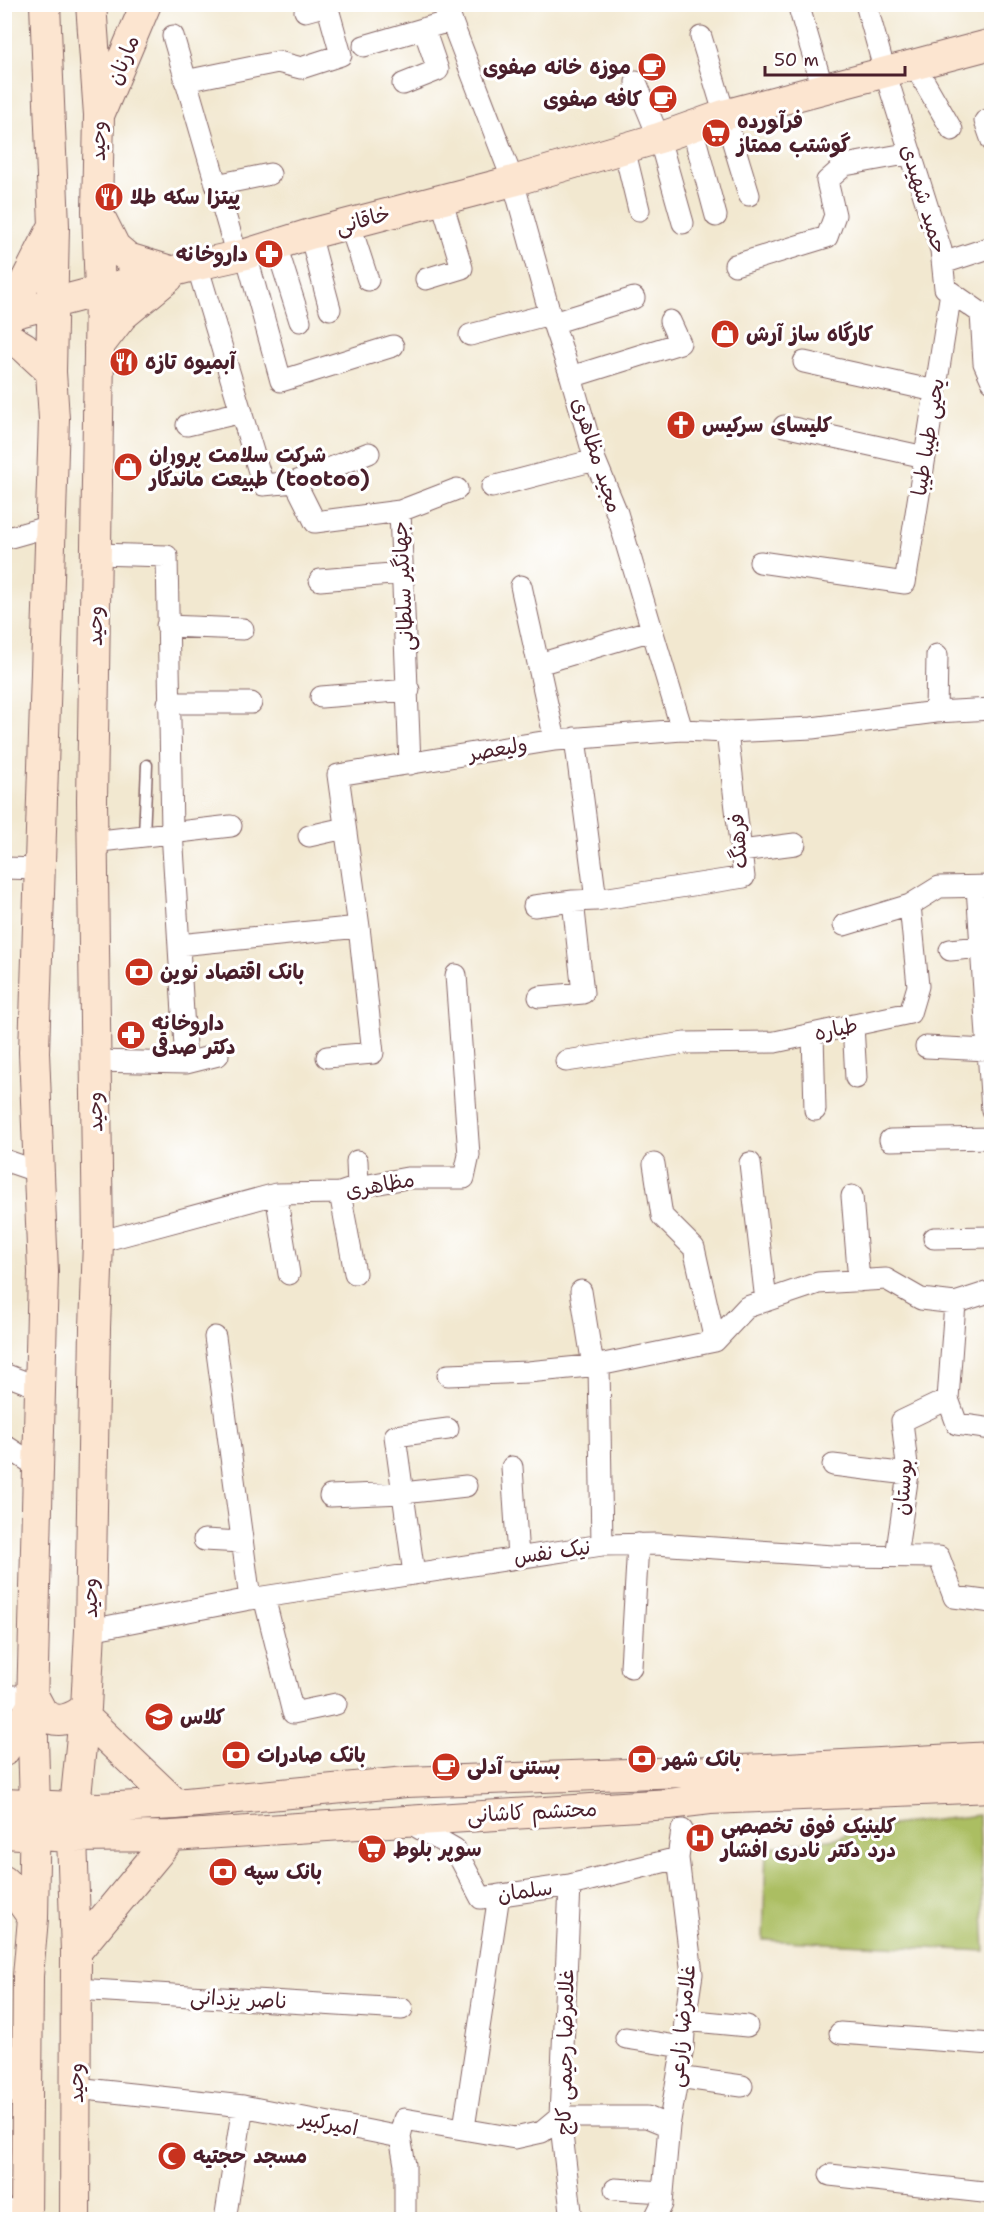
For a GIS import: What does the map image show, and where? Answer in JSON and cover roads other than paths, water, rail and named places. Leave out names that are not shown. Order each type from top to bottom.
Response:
[{"type":"main road","points":[[19,2214],[16,2092],[33,1918],[19,1834],[35,1805],[23,1699],[38,1467],[43,1272],[34,1052],[54,419],[51,372],[54,223],[45,4]]},
{"type":"main road","name":"وحید","points":[[75,2220],[76,1970],[72,1837],[85,1712],[90,1630],[98,1242],[92,810],[100,420],[100,291],[97,212],[99,115],[91,4]]},
{"type":"main road","name":"مارنان","points":[[99,115],[146,4]]},
{"type":"main road","name":"خاقانی","points":[[4,316],[242,255],[310,234],[513,181],[659,138],[724,115],[992,44]]},
{"type":"main road","points":[[54,223],[77,224],[97,212],[115,248],[128,258],[186,268]]},
{"type":"main road","points":[[4,308],[23,286],[54,223]]},
{"type":"main road","points":[[99,346],[122,316],[186,268]]},
{"type":"main road","points":[[4,335],[24,347],[51,372]]},
{"type":"main road","points":[[54,419],[69,414],[85,414],[100,420]]},
{"type":"main road","points":[[23,1699],[44,1714],[58,1720],[74,1718],[85,1712],[176,1804]]},
{"type":"main road","points":[[4,1751],[23,1699]]},
{"type":"main road","name":"محتشم کاشانی","points":[[4,1804],[98,1808],[176,1804],[406,1782],[768,1769],[992,1757]]},
{"type":"main road","points":[[465,1816],[453,1808],[451,1801],[455,1787],[468,1781]]},
{"type":"main road","name":"محتشم کاشانی","points":[[19,1834],[72,1837],[172,1836],[465,1816],[675,1817],[710,1799],[992,1787]]},
{"type":"main road","points":[[28,1976],[51,1968],[76,1970],[172,1836]]},
{"type":"main road","points":[[4,1881],[33,1918]]},
{"type":"street","points":[[798,4],[823,89]]},
{"type":"street","name":"حمید شهیدی","points":[[866,4],[941,250],[945,288],[951,291]]},
{"type":"street","points":[[185,81],[278,62],[301,68],[341,56],[327,5],[305,11]]},
{"type":"street","points":[[364,46],[424,29],[448,13]]},
{"type":"street","name":"مجید مظاهری","points":[[448,13],[513,181],[551,319],[572,377],[595,460],[616,513],[681,729]]},
{"type":"street","points":[[403,84],[438,70],[424,29]]},
{"type":"street","points":[[173,36],[216,185],[242,255],[281,381],[393,346]]},
{"type":"street","points":[[701,37],[749,195]]},
{"type":"street","points":[[914,64],[952,130]]},
{"type":"street","points":[[636,82],[659,138],[683,223]]},
{"type":"street","points":[[992,118],[985,121],[992,141]]},
{"type":"street","points":[[692,127],[716,216]]},
{"type":"street","points":[[624,148],[639,210]]},
{"type":"street","points":[[735,265],[827,237],[835,215],[827,182],[845,165],[910,153]]},
{"type":"street","points":[[216,185],[270,174]]},
{"type":"street","points":[[426,279],[462,268],[441,199]]},
{"type":"street","points":[[350,225],[368,280]]},
{"type":"street","points":[[310,234],[330,309]]},
{"type":"street","points":[[276,245],[300,321]]},
{"type":"street","points":[[943,263],[992,247]]},
{"type":"street","points":[[186,268],[242,412],[263,485],[295,482],[369,453]]},
{"type":"street","points":[[951,291],[981,313],[987,339],[984,363],[992,381]]},
{"type":"street","name":"یحیی طیبا طیبا","points":[[760,562],[906,583],[951,291]]},
{"type":"street","points":[[470,335],[551,319],[634,298]]},
{"type":"street","points":[[572,377],[680,343],[670,321]]},
{"type":"street","points":[[804,362],[935,391]]},
{"type":"street","points":[[187,425],[242,412]]},
{"type":"street","points":[[784,426],[925,457]]},
{"type":"street","points":[[492,487],[595,460]]},
{"type":"street","name":"جهانگیر سلطانی","points":[[295,482],[315,522],[400,511],[410,764]]},
{"type":"street","points":[[400,511],[457,489]]},
{"type":"street","points":[[4,539],[50,526]]},
{"type":"street","points":[[96,554],[167,556],[172,831],[186,1063]]},
{"type":"street","points":[[321,580],[403,573]]},
{"type":"street","points":[[521,586],[538,664],[565,739],[596,900],[534,906]]},
{"type":"street","points":[[167,626],[243,629]]},
{"type":"street","points":[[538,664],[651,630]]},
{"type":"street","points":[[936,712],[937,655]]},
{"type":"street","points":[[321,697],[408,690]]},
{"type":"street","points":[[168,703],[251,703]]},
{"type":"street","name":"ولیعصر","points":[[327,1057],[374,1053],[338,775],[565,739],[681,729],[727,732],[812,728],[936,712],[992,709]]},
{"type":"street","name":"فرهنگ","points":[[596,900],[744,877],[727,732]]},
{"type":"street","points":[[92,842],[231,826]]},
{"type":"street","points":[[309,836],[345,828]]},
{"type":"street","points":[[741,851],[795,844]]},
{"type":"street","points":[[4,868],[40,869]]},
{"type":"street","points":[[844,925],[910,905],[939,887],[984,887],[981,947],[992,1110]]},
{"type":"street","points":[[539,997],[583,993],[573,901]]},
{"type":"street","name":"طیاره","points":[[566,1061],[685,1043],[776,1042],[910,1013],[918,986],[910,905]]},
{"type":"street","points":[[179,945],[359,927]]},
{"type":"street","points":[[950,950],[981,947]]},
{"type":"street","name":"مظاهری","points":[[98,1242],[276,1194],[349,1190],[407,1178],[464,1178],[469,1155],[456,975]]},
{"type":"street","points":[[853,1025],[856,1078]]},
{"type":"street","points":[[813,1034],[815,1110]]},
{"type":"street","points":[[926,1047],[988,1050]]},
{"type":"street","points":[[94,1061],[186,1063],[218,1055]]},
{"type":"street","points":[[890,1140],[992,1138]]},
{"type":"street","points":[[4,1160],[39,1172]]},
{"type":"street","points":[[355,1273],[349,1190],[357,1161]]},
{"type":"street","points":[[750,1163],[766,1301]]},
{"type":"street","points":[[654,1164],[662,1216],[694,1248],[715,1341]]},
{"type":"street","points":[[276,1194],[290,1274]]},
{"type":"street","points":[[852,1196],[859,1281]]},
{"type":"street","points":[[934,1238],[992,1237]]},
{"type":"street","points":[[448,1376],[596,1366],[715,1341],[747,1307],[818,1283],[886,1279],[921,1299],[955,1303],[992,1291]]},
{"type":"street","points":[[581,1291],[596,1366],[602,1545]]},
{"type":"street","points":[[955,1303],[948,1399],[957,1424],[992,1429]]},
{"type":"street","points":[[215,1337],[242,1542],[293,1713],[336,1704]]},
{"type":"street","points":[[4,1374],[40,1388]]},
{"type":"street","name":"بوستان","points":[[896,1557],[908,1474],[902,1420],[948,1399]]},
{"type":"street","points":[[414,1574],[395,1436],[448,1430]]},
{"type":"street","points":[[4,1445],[38,1467]]},
{"type":"street","points":[[833,1465],[908,1474]]},
{"type":"street","points":[[512,1467],[518,1557]]},
{"type":"street","points":[[330,1496],[403,1493],[466,1486]]},
{"type":"street","points":[[204,1540],[242,1542]]},
{"type":"street","points":[[631,1667],[638,1544]]},
{"type":"street","name":"نیک نفس","points":[[90,1630],[257,1598],[602,1545],[638,1544],[833,1556],[939,1557],[954,1598],[992,1602]]},
{"type":"street","name":"غلامرضا زارعی","points":[[654,2219],[662,2204],[669,2126],[684,2047],[685,2020],[692,1974],[675,1817]]},
{"type":"street","name":"سلمان","points":[[405,1820],[455,1849],[481,1898],[570,1885],[678,1858]]},
{"type":"street","name":"غلامرضا رحیمی کاج","points":[[570,1885],[560,2117],[572,2220]]},
{"type":"street","points":[[464,2128],[499,1895]]},
{"type":"street","name":"ناصر یزدانی","points":[[76,1970],[402,2009]]},
{"type":"street","points":[[685,2020],[747,2026]]},
{"type":"street","points":[[840,2033],[992,2044]]},
{"type":"street","points":[[626,2038],[684,2047]]},
{"type":"street","points":[[678,2077],[742,2086]]},
{"type":"street","name":"امیرکبیر","points":[[76,2088],[243,2106],[400,2137]]},
{"type":"street","points":[[225,2220],[243,2106]]},
{"type":"street","points":[[405,2220],[405,2165],[400,2137],[404,2119],[515,2138],[542,2132],[560,2117],[647,2117],[669,2126]]},
{"type":"street","points":[[830,2175],[992,2193]]},
{"type":"street","points":[[615,2189],[663,2192]]},
{"type":"street","points":[[654,2219],[671,2220]]},
{"type":"lane","points":[[144,836],[147,765]]},
{"type":"place","name":"موزه خانه صفوی","points":[[652,67]]},
{"type":"place","name":"کافه صفوی","points":[[663,99]]},
{"type":"place","name":"فرآورده گوشتب ممتاز","points":[[716,133]]},
{"type":"place","name":"پیتزا سکه طلا","points":[[109,197]]},
{"type":"place","name":"داروخانه","points":[[269,254]]},
{"type":"place","name":"کارگاه ساز آرش","points":[[725,334]]},
{"type":"place","name":"آبمیوه تازه","points":[[124,362]]},
{"type":"place","name":"کلیسای سرکیس","points":[[681,425]]},
{"type":"place","name":"شرکت سلامت پروران طبیعت ماندگار (tootoo)","points":[[128,467]]},
{"type":"place","name":"بانک اقتصاد نوین","points":[[139,972]]},
{"type":"place","name":"داروخانه دکتر صدقی","points":[[131,1035]]},
{"type":"place","name":"کلاس","points":[[159,1717]]},
{"type":"place","name":"بانک صادرات","points":[[236,1755]]},
{"type":"place","name":"بانک شهر","points":[[642,1759]]},
{"type":"place","name":"بستنی آدلی","points":[[446,1767]]},
{"type":"place","name":"کلینیک فوق تخصصی درد دکتر نادری افشار","points":[[700,1838]]},
{"type":"place","name":"سوپر بلوط","points":[[372,1849]]},
{"type":"place","name":"بانک سپه","points":[[223,1872]]},
{"type":"place","name":"مسجد حجتیه","points":[[172,2156]]}]
